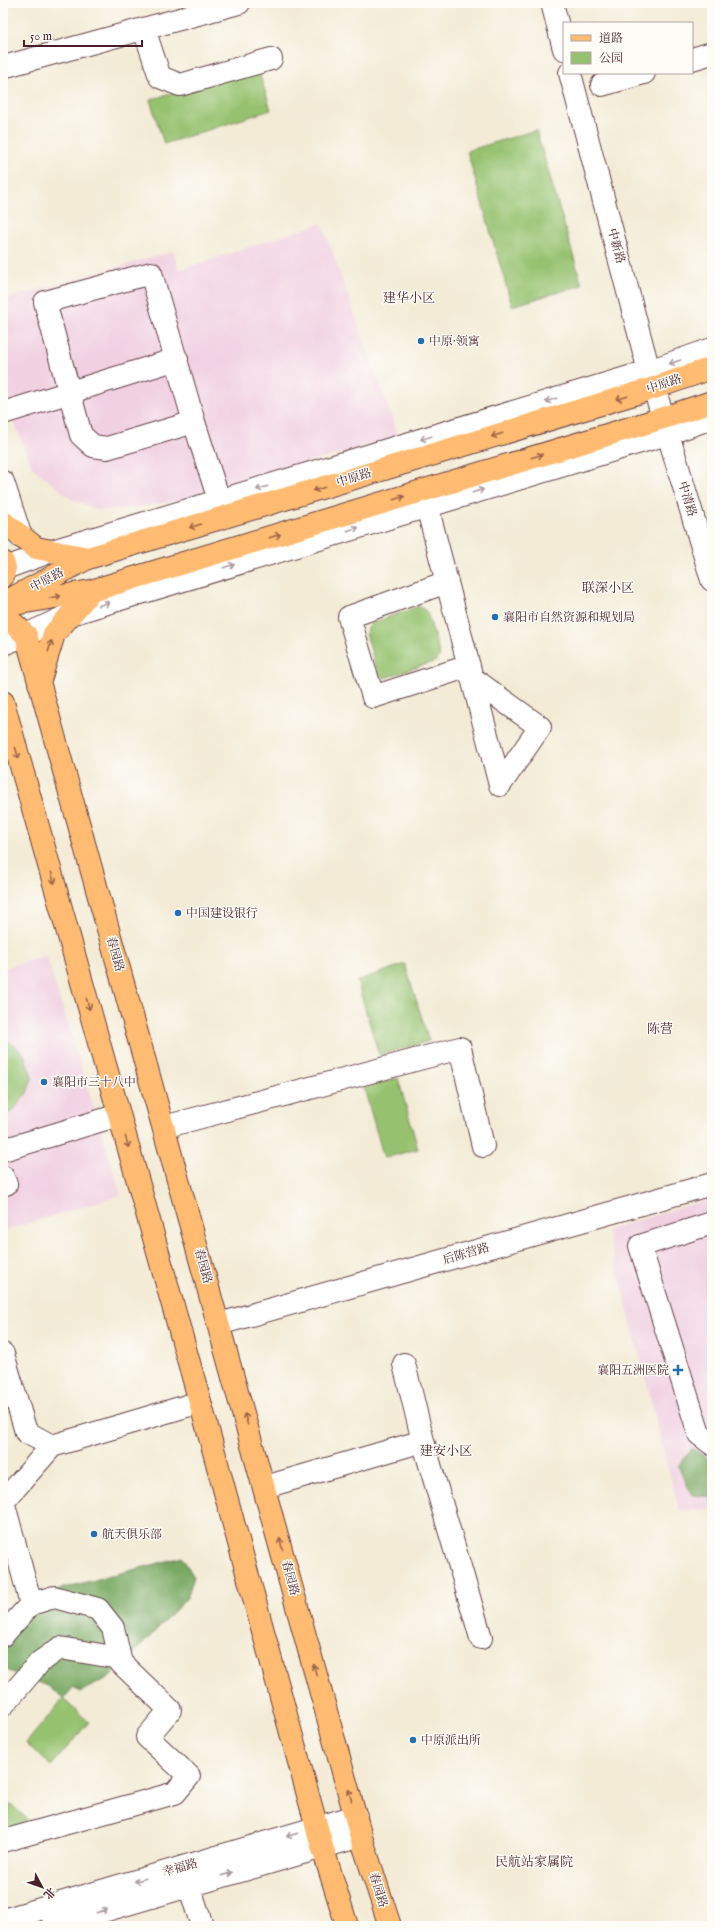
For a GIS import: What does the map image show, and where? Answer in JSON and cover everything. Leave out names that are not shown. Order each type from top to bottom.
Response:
[{"type":"main road","name":"中原路","points":[[3,605],[88,558],[651,379],[712,368]]},
{"type":"main road","name":"中原路","points":[[3,605],[91,591],[665,426],[712,402]]},
{"type":"main road","points":[[3,522],[36,548],[88,558]]},
{"type":"main road","points":[[39,683],[54,634],[91,591]]},
{"type":"main road","points":[[3,614],[26,635]]},
{"type":"main road","name":"春园路","points":[[26,635],[359,1826],[390,1926]]},
{"type":"main road","points":[[3,702],[200,1402],[320,1837],[347,1926]]},
{"type":"street","points":[[3,67],[239,3]]},
{"type":"street","points":[[552,3],[563,45]]},
{"type":"street","points":[[144,28],[160,77],[180,85],[270,59]]},
{"type":"street","points":[[693,59],[712,53]]},
{"type":"street","name":"中新路","points":[[570,74],[651,379],[665,426]]},
{"type":"street","points":[[602,85],[640,74]]},
{"type":"street","points":[[194,422],[107,448],[93,446],[80,435],[45,302],[151,273],[194,422],[220,500]]},
{"type":"street","points":[[3,569],[52,551],[220,500],[651,379],[712,349]]},
{"type":"street","points":[[3,413],[177,359]]},
{"type":"street","points":[[3,644],[71,614],[427,506],[665,426],[712,418]]},
{"type":"street","name":"中清路","points":[[665,426],[712,580]]},
{"type":"street","points":[[3,482],[22,537]]},
{"type":"street","points":[[427,506],[447,582],[470,672],[373,697],[349,617],[447,582]]},
{"type":"street","points":[[164,1127],[460,1048],[483,1146]]},
{"type":"street","points":[[3,1150],[119,1115]]},
{"type":"street","name":"后陈营路","points":[[219,1324],[712,1184]]},
{"type":"street","points":[[712,1223],[640,1246],[698,1434],[712,1444]]},
{"type":"street","points":[[3,1354],[26,1432],[52,1446]]},
{"type":"street","points":[[404,1364],[422,1441],[481,1638]]},
{"type":"street","points":[[30,1604],[3,1502],[52,1446],[200,1402]]},
{"type":"street","points":[[265,1487],[422,1441]]},
{"type":"street","points":[[3,1635],[30,1604],[54,1597],[98,1609],[113,1628],[121,1663],[170,1710],[147,1737],[189,1776],[175,1793],[3,1841]]},
{"type":"street","points":[[3,1705],[40,1662],[60,1648],[119,1658]]},
{"type":"street","name":"幸福路","points":[[3,1920],[359,1826]]},
{"type":"street","name":"幸福路","points":[[52,1926],[189,1885],[320,1837]]},
{"type":"street","points":[[189,1885],[202,1926]]},
{"type":"shaded area","points":[[322,223],[398,436],[183,500],[123,509],[98,510],[71,499],[32,467],[14,422],[3,380],[3,300],[173,251],[179,270]]},
{"type":"shaded area","name":"襄阳市三十八中","points":[[46,955],[121,1195],[3,1231],[3,969]]},
{"type":"shaded area","name":"襄阳五洲医院","points":[[712,1198],[712,1509],[679,1510],[607,1230]]},
{"type":"green space","points":[[624,3],[649,3],[626,10]]},
{"type":"green space","points":[[257,66],[271,110],[164,144],[150,100]]},
{"type":"green space","points":[[536,130],[582,285],[512,306],[467,151]]},
{"type":"green space","points":[[419,606],[427,612],[440,655],[436,661],[384,678],[378,675],[366,633],[370,624]]},
{"type":"green space","points":[[405,964],[429,1041],[379,1055],[357,981]]},
{"type":"green space","points":[[3,1036],[24,1054],[32,1078],[27,1093],[12,1112],[3,1115]]},
{"type":"green space","points":[[398,1078],[418,1149],[384,1158],[364,1088]]},
{"type":"green space","points":[[692,1448],[712,1461],[712,1497],[692,1495],[678,1466]]},
{"type":"green space","points":[[182,1557],[194,1577],[187,1598],[108,1678],[80,1692],[74,1687],[63,1699],[48,1686],[3,1669],[3,1635],[56,1590]]},
{"type":"green space","points":[[63,1699],[89,1722],[51,1766],[26,1743]]},
{"type":"green space","points":[[3,1798],[32,1823],[3,1831]]},
{"type":"place","name":"中原·领寓","points":[[421,341]]},
{"type":"place","name":"襄阳市自然资源和规划局","points":[[495,617]]},
{"type":"place","name":"中国建设银行","points":[[178,913]]},
{"type":"place","name":"襄阳市三十八中","points":[[44,1082]]},
{"type":"place","name":"襄阳五洲医院","points":[[678,1370]]},
{"type":"place","name":"航天俱乐部","points":[[94,1534]]},
{"type":"place","name":"中原派出所","points":[[413,1740]]},
{"type":"district","name":"建华小区","points":[[409,298]]},
{"type":"district","name":"联深小区","points":[[608,588]]},
{"type":"district","name":"陈营","points":[[660,1029]]},
{"type":"district","name":"建安小区","points":[[446,1451]]},
{"type":"district","name":"民航站家属院","points":[[534,1862]]}]
